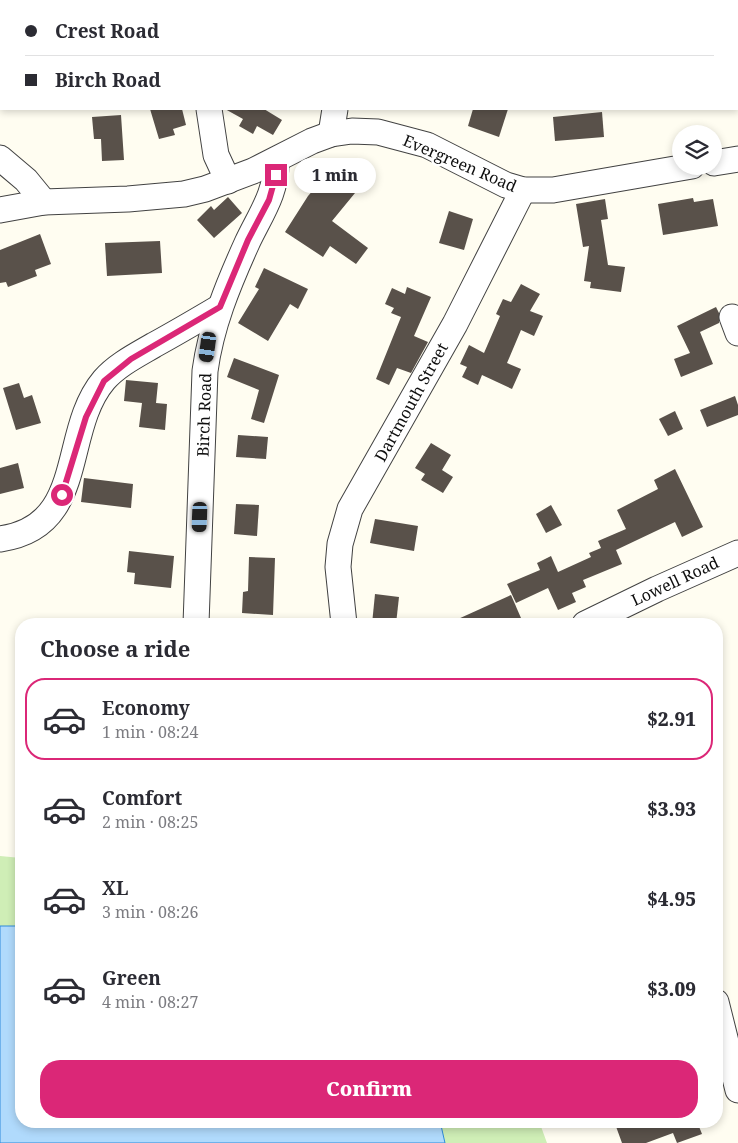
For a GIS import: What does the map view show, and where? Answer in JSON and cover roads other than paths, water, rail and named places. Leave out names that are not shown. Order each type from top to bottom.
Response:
[{"type":"street","points":[[209,110],[216,155],[228,181]]},
{"type":"street","points":[[331,134],[335,110]]},
{"type":"street","name":"Evergreen Road","points":[[0,210],[44,202],[160,197],[184,194],[228,181],[276,161],[295,149],[331,134],[352,131],[378,132],[402,137],[427,146],[506,185],[523,190],[553,190],[672,169]]},
{"type":"street","points":[[0,158],[26,180],[44,202]]},
{"type":"street","points":[[722,161],[738,158]]},
{"type":"street","name":"Birch Road","points":[[196,618],[205,371],[208,347],[220,307],[248,240],[269,200],[276,175],[276,161]]},
{"type":"street","name":"Dartmouth Street","points":[[343,618],[338,567],[341,538],[350,509],[455,324],[523,190]]},
{"type":"street","points":[[0,538],[28,531],[43,522],[54,509],[62,495],[86,417],[104,381],[131,359],[220,307]]},
{"type":"street","name":"Lowell Road","points":[[598,618],[738,553]]},
{"type":"street","points":[[723,1030],[738,1090]]},
{"type":"water","points":[[0,926],[15,926],[15,1128],[442,1128],[445,1143],[0,1143]]}]
